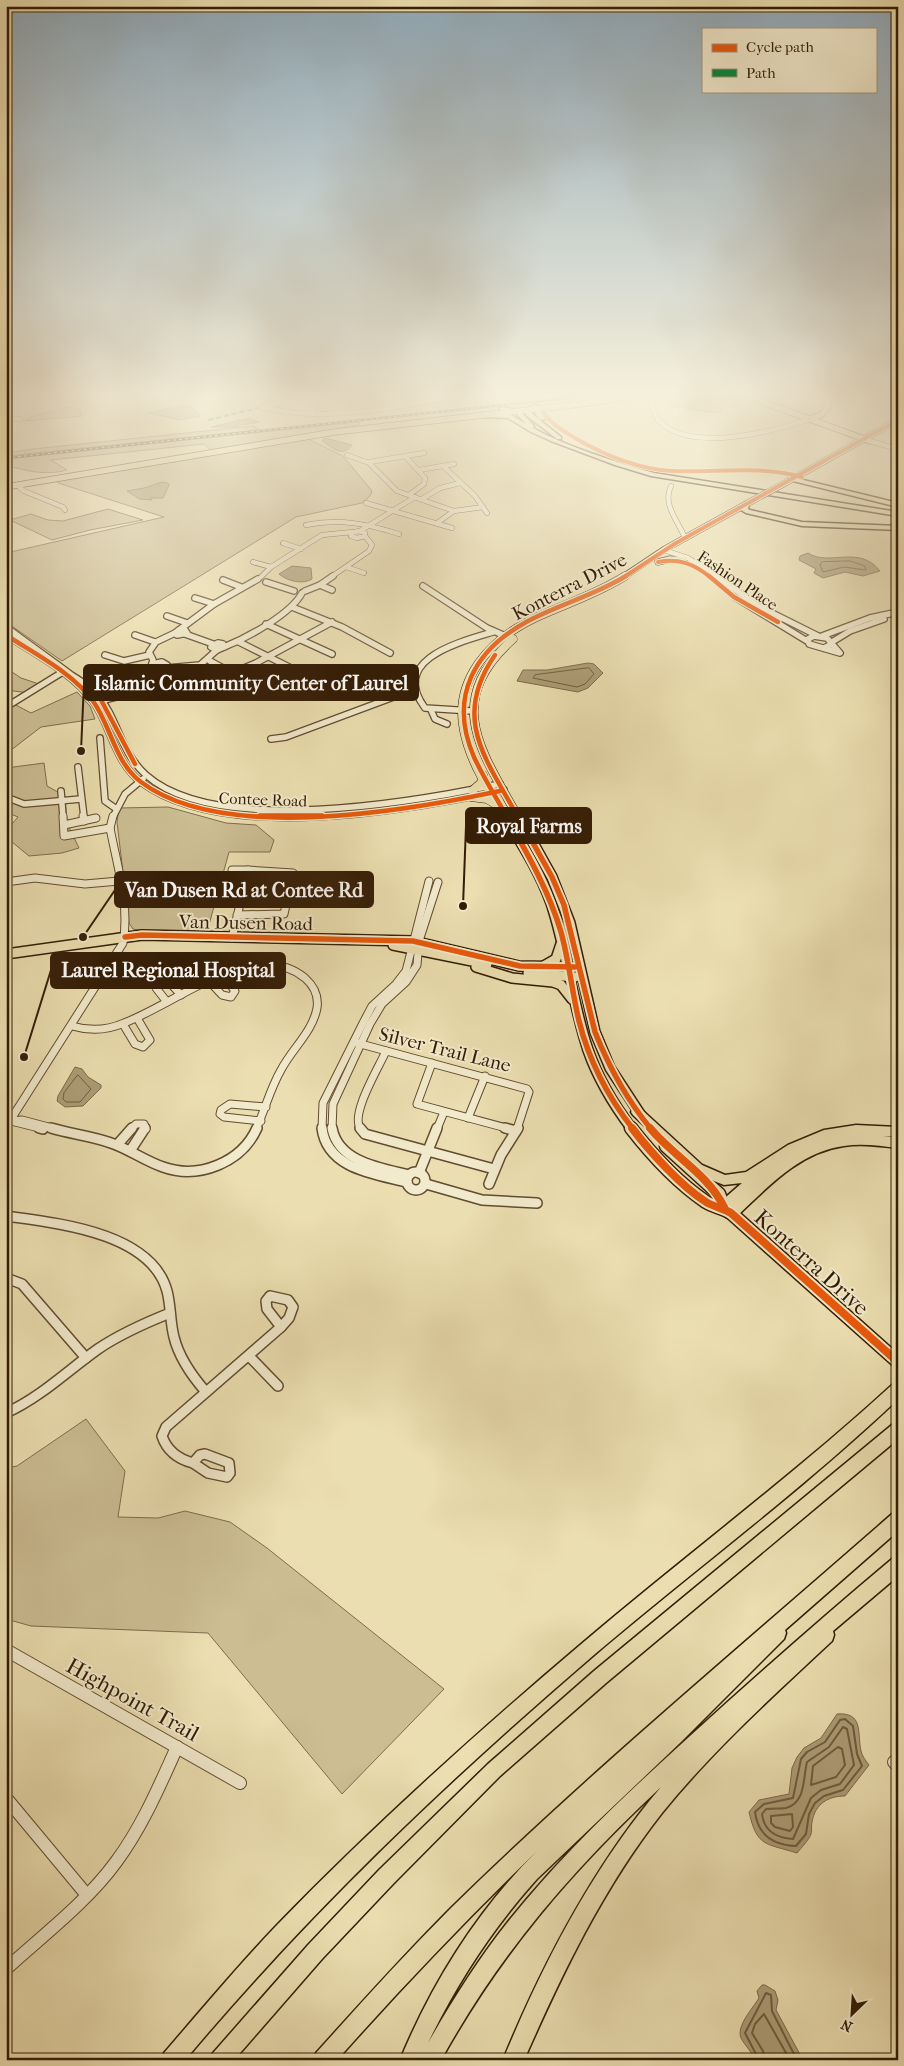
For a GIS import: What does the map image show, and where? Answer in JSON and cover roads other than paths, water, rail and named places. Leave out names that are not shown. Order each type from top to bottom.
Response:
[{"type":"highway","points":[[737,489],[898,514]]},
{"type":"highway","points":[[777,489],[898,507]]},
{"type":"highway","points":[[834,489],[898,507]]},
{"type":"highway","points":[[745,507],[802,524],[898,528]]},
{"type":"highway","points":[[637,1112],[698,1169],[715,1178],[737,1180],[748,1177],[776,1161],[792,1149],[824,1135],[856,1130],[898,1132]]},
{"type":"highway","points":[[728,1210],[785,1164],[802,1153],[829,1144],[846,1141],[877,1140],[898,1143]]},
{"type":"highway","points":[[728,1210],[776,1161]]},
{"type":"highway","points":[[171,2060],[270,1947],[399,1819],[566,1670],[817,1462],[894,1392]]},
{"type":"highway","points":[[220,2060],[354,1911],[494,1770],[600,1677],[898,1429]]},
{"type":"highway","points":[[323,2060],[426,1946],[537,1837],[898,1520]]},
{"type":"highway","points":[[430,2060],[445,2029],[513,1928],[586,1846],[799,1648],[898,1566]]},
{"type":"highway","points":[[514,2060],[572,1935],[614,1866],[655,1808],[699,1757],[898,1566]]},
{"type":"highway","points":[[410,2060],[442,1994],[498,1912],[530,1873],[687,1724],[838,1573]]},
{"type":"main road","name":"Konterra Drive","points":[[728,1210],[708,1204],[646,1146],[625,1120],[596,1070],[584,1038],[562,941],[543,884],[491,790],[466,740],[462,711],[466,687],[471,674],[487,652],[532,619],[614,582],[668,552],[683,546],[745,507],[758,496],[771,489]]},
{"type":"main road","name":"Konterra Drive","points":[[782,489],[684,538],[658,562],[606,594],[539,621],[508,638],[486,667],[476,689],[472,711],[476,736],[483,754],[555,884],[570,923],[593,1025],[602,1051],[610,1068],[637,1112],[662,1142],[719,1194],[728,1210],[894,1359]]},
{"type":"main road","points":[[683,546],[680,552],[686,559]]},
{"type":"main road","points":[[658,562],[670,559],[686,559]]},
{"type":"main road","points":[[483,775],[481,783],[472,794],[501,807]]},
{"type":"main road","name":"Van Dusen Road","points":[[6,954],[142,935],[365,940],[454,947],[508,963],[569,972]]},
{"type":"main road","points":[[531,967],[542,967],[556,960],[562,941]]},
{"type":"main road","name":"Van Dusen Road","points":[[416,945],[457,958],[477,961],[522,973],[581,972]]},
{"type":"main road","points":[[457,958],[500,975],[559,984],[568,992],[576,1005]]},
{"type":"street","points":[[21,489],[63,506],[65,510]]},
{"type":"street","points":[[395,489],[454,511],[483,508]]},
{"type":"street","points":[[409,495],[415,489]]},
{"type":"street","points":[[422,499],[438,489]]},
{"type":"street","points":[[467,489],[475,496],[487,513]]},
{"type":"street","points":[[668,489],[669,506],[684,538]]},
{"type":"street","points":[[364,534],[372,526],[415,497]]},
{"type":"street","points":[[366,503],[452,528]]},
{"type":"street","points":[[436,524],[454,511]]},
{"type":"street","points":[[306,525],[343,520],[399,534]]},
{"type":"street","points":[[680,527],[687,531],[698,531]]},
{"type":"street","points":[[160,671],[152,670],[149,649],[155,642],[180,631],[214,604],[241,587],[262,579],[271,567],[325,534],[364,534],[372,543],[371,549],[320,585],[302,592],[292,606],[239,642],[219,647],[180,631],[167,616]]},
{"type":"street","points":[[283,543],[301,549]]},
{"type":"street","name":"Fashion Place","points":[[668,552],[686,559],[709,572],[743,596],[807,632],[820,636],[832,643]]},
{"type":"street","points":[[253,562],[271,567]]},
{"type":"street","points":[[346,567],[364,573]]},
{"type":"street","name":"Fashion Place","points":[[709,572],[735,597],[806,645]]},
{"type":"street","points":[[262,579],[302,592]]},
{"type":"street","points":[[223,580],[241,587]]},
{"type":"street","points":[[320,585],[332,590]]},
{"type":"street","points":[[423,586],[493,632],[508,638]]},
{"type":"street","points":[[195,598],[214,604]]},
{"type":"street","points":[[292,606],[362,636],[390,653]]},
{"type":"street","points":[[832,643],[840,653],[806,645],[811,637],[820,636],[870,618],[898,612]]},
{"type":"street","points":[[821,648],[832,643],[836,638],[863,626],[898,616]]},
{"type":"street","points":[[214,681],[268,656],[332,622]]},
{"type":"street","points":[[266,624],[301,638],[332,654]]},
{"type":"street","name":"Contee Road","points":[[6,627],[97,694],[127,751],[147,777],[171,791],[195,800],[234,808],[263,810],[384,804],[472,794]]},
{"type":"street","points":[[472,711],[432,710],[423,706],[415,689],[419,668],[430,656],[450,646],[493,632]]},
{"type":"street","name":"Contee Road","points":[[6,635],[84,690],[93,701],[119,755],[140,781],[165,797],[197,808],[230,815],[260,816],[377,811],[502,787]]},
{"type":"street","points":[[135,635],[155,642]]},
{"type":"street","points":[[239,642],[291,668]]},
{"type":"street","points":[[151,661],[116,687],[97,694],[93,701],[102,702],[131,692],[168,667],[195,667],[210,661],[219,647]]},
{"type":"street","points":[[105,655],[124,661],[160,662],[168,667]]},
{"type":"street","points":[[210,661],[232,673]]},
{"type":"street","points":[[6,707],[61,674]]},
{"type":"street","points":[[271,739],[286,736],[415,689]]},
{"type":"street","points":[[432,710],[435,719],[447,724]]},
{"type":"street","points":[[100,738],[105,801],[115,808]]},
{"type":"street","points":[[78,767],[84,821]]},
{"type":"street","points":[[72,1026],[94,1030],[122,1024],[245,966],[272,964],[303,975],[315,989],[318,1006],[313,1023],[281,1069],[256,1133],[244,1150],[233,1158],[208,1168],[193,1172],[177,1171],[161,1167],[118,1145],[50,1128],[41,1129],[8,1124],[72,1026],[125,937],[119,881],[110,828],[115,808],[125,794],[147,777]]},
{"type":"street","points":[[125,794],[134,790],[150,789]]},
{"type":"street","points":[[61,792],[64,836],[69,837],[110,828]]},
{"type":"street","points":[[6,797],[24,804],[82,799]]},
{"type":"street","points":[[64,825],[96,818]]},
{"type":"street","points":[[232,870],[289,871],[293,873],[285,912],[280,916],[237,915]]},
{"type":"street","points":[[232,938],[248,870]]},
{"type":"street","points":[[6,882],[35,877],[81,883],[119,881]]},
{"type":"street","points":[[429,881],[412,975],[376,1012],[323,1103],[322,1135],[340,1160],[355,1169],[408,1179],[419,1173],[444,1112]]},
{"type":"street","points":[[416,945],[434,899],[438,882]]},
{"type":"street","points":[[425,898],[434,899]]},
{"type":"street","points":[[210,982],[222,995],[231,997],[235,991],[223,975]]},
{"type":"street","points":[[167,1002],[156,988],[159,982],[169,982],[181,995]]},
{"type":"street","points":[[122,1024],[135,1044],[146,1046],[150,1040],[137,1018]]},
{"type":"street","name":"Silver Trail Lane","points":[[357,1043],[527,1089],[529,1092],[516,1131]]},
{"type":"street","points":[[386,1051],[357,1113],[358,1126],[364,1134],[494,1169]]},
{"type":"street","points":[[432,1063],[417,1104],[516,1131],[494,1169],[489,1184]]},
{"type":"street","points":[[468,1118],[484,1076]]},
{"type":"street","points":[[261,1121],[224,1117],[220,1114],[221,1110],[230,1104],[266,1107]]},
{"type":"street","points":[[118,1145],[136,1124],[144,1124],[146,1127],[144,1133],[130,1151]]},
{"type":"street","points":[[419,1173],[426,1178],[426,1184]]},
{"type":"street","points":[[408,1179],[410,1187],[415,1189],[421,1188],[426,1184]]},
{"type":"street","points":[[426,1184],[482,1200],[537,1203]]},
{"type":"street","points":[[6,1216],[63,1224],[119,1243],[142,1255],[157,1270],[166,1289],[176,1348],[190,1374],[206,1392]]},
{"type":"street","points":[[6,1278],[22,1284],[86,1358]]},
{"type":"street","points":[[6,1413],[38,1398],[86,1358],[128,1330],[170,1313]]},
{"type":"street","points":[[193,1463],[177,1456],[168,1448],[162,1436],[166,1427],[281,1327]]},
{"type":"street","points":[[249,1356],[278,1386]]},
{"type":"street","name":"Highpoint Trail","points":[[6,1650],[240,1782]]},
{"type":"street","points":[[6,1969],[105,1875],[127,1846],[178,1747]]},
{"type":"street","points":[[6,1798],[86,1894]]},
{"type":"water","points":[[167,489],[163,498],[150,498],[152,500],[140,499],[127,491]]},
{"type":"water","points":[[808,553],[816,557],[825,558],[854,557],[863,559],[872,563],[880,571],[863,576],[845,572],[823,578],[814,573],[816,569],[799,560],[800,556]]},
{"type":"water","points":[[292,566],[311,568],[312,579],[304,582],[295,581],[286,579],[279,574]]},
{"type":"water","points":[[588,663],[594,664],[603,673],[588,688],[578,692],[517,681],[523,670],[547,670]]},
{"type":"water","points":[[75,1067],[82,1069],[88,1077],[101,1085],[101,1088],[83,1106],[65,1107],[57,1101],[58,1096]]},
{"type":"water","points":[[837,1714],[852,1716],[855,1720],[858,1725],[862,1753],[869,1765],[845,1796],[828,1799],[819,1806],[814,1816],[810,1836],[797,1853],[764,1842],[755,1832],[749,1812],[759,1800],[789,1794],[792,1768],[797,1757],[804,1748],[821,1738]]},
{"type":"water","points":[[762,1985],[775,1991],[778,2000],[776,2010],[803,2060],[754,2060],[741,2038],[741,2028],[759,1998],[757,1991]]},
{"type":"place","name":"Islamic Community Center of Laurel","points":[[81,751]]},
{"type":"place","name":"Royal Farms","points":[[463,906]]},
{"type":"place","name":"Van Dusen Rd at Contee Rd","points":[[83,937]]},
{"type":"place","name":"Laurel Regional Hospital","points":[[24,1057]]}]
